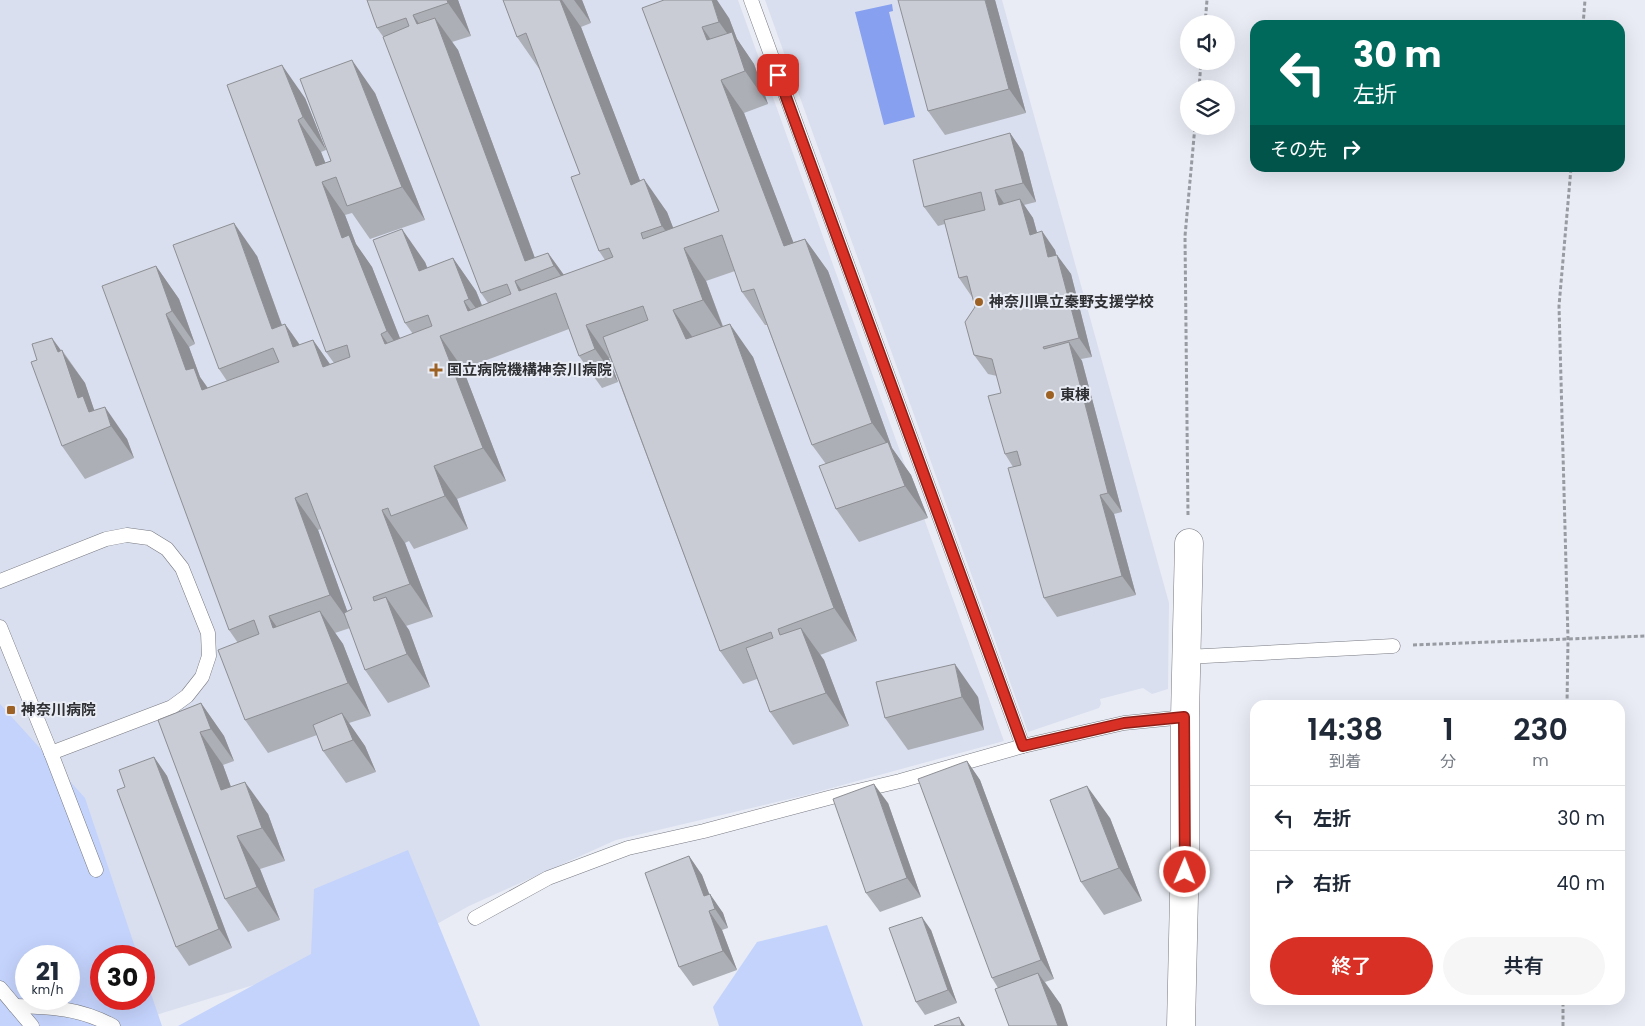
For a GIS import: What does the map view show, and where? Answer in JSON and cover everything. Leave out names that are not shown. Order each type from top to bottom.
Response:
[{"type":"street","points":[[1181,1026],[1185,852],[1184,717],[1189,543]]},
{"type":"lane","points":[[751,0],[1023,746]]},
{"type":"lane","points":[[0,581],[106,540],[127,535],[149,538],[167,549],[182,568],[208,633],[208,656],[202,677],[187,696],[172,707],[50,753]]},
{"type":"lane","points":[[0,626],[4,649],[50,753],[96,870]]},
{"type":"lane","points":[[1186,657],[1392,646]]},
{"type":"lane","points":[[475,918],[548,878],[628,848],[704,831],[900,781],[1023,746],[1124,723],[1184,717]]},
{"type":"lane","points":[[0,988],[15,1006]]},
{"type":"lane","points":[[18,1010],[32,1026]]},
{"type":"lane","points":[[69,1010],[99,1018],[113,1026]]},
{"type":"path","points":[[1206,15],[1207,0]]},
{"type":"path","points":[[1583,20],[1585,0]]},
{"type":"path","points":[[1189,543],[1185,236],[1194,135]]},
{"type":"path","points":[[1567,700],[1568,639],[1558,306],[1570,172]]},
{"type":"path","points":[[1392,646],[1645,636]]},
{"type":"path","points":[[1563,1005],[1563,1026]]},
{"type":"shaded area","name":"国立病院機構神奈川病院","points":[[0,0],[738,0],[1004,741],[806,795],[616,840],[469,906],[419,934],[143,1019],[125,1010],[155,1010],[155,945],[90,945],[90,986],[80,972],[80,945],[15,945],[15,960],[0,966]]},
{"type":"shaded area","name":"神奈川県立秦野支援学校","points":[[765,0],[1002,0],[1169,603],[1168,689],[1152,694],[1143,688],[1100,699],[1101,704],[1099,708],[1028,732]]},
{"type":"shaded area","points":[[0,704],[85,798],[134,945],[90,945],[90,1010],[155,1010],[155,1005],[162,1026],[0,1026]]},
{"type":"shaded area","points":[[408,850],[480,1026],[178,1026],[311,954],[314,889]]},
{"type":"shaded area","points":[[827,925],[863,1026],[719,1026],[713,1007],[757,942]]},
{"type":"water","points":[[892,4],[893,11],[889,12],[915,117],[884,125],[855,12]]},
{"type":"building","points":[[367,0],[447,0],[448,3],[413,15],[417,24],[435,18],[525,261],[548,253],[554,266],[515,281],[519,291],[613,257],[609,248],[599,251],[571,177],[580,174],[526,33],[517,37],[503,0],[560,0],[631,185],[644,179],[662,226],[641,233],[643,239],[719,211],[642,8],[664,0],[712,0],[719,22],[702,27],[707,40],[732,32],[745,71],[721,80],[784,246],[805,239],[872,423],[812,445],[754,289],[742,292],[722,235],[684,248],[703,300],[673,310],[686,339],[730,324],[834,608],[778,629],[780,635],[801,628],[826,693],[770,712],[746,648],[773,638],[771,632],[720,651],[603,337],[648,320],[643,306],[586,325],[595,349],[579,356],[556,293],[440,336],[483,448],[434,466],[445,496],[391,516],[388,508],[382,510],[410,584],[373,597],[374,601],[386,597],[407,654],[365,670],[344,613],[352,609],[307,493],[295,498],[330,595],[269,616],[273,628],[320,611],[348,683],[245,720],[218,650],[259,634],[254,620],[229,630],[102,286],[156,266],[172,311],[166,314],[186,370],[194,368],[202,390],[279,362],[273,348],[219,369],[173,245],[234,223],[272,329],[285,324],[293,347],[313,340],[323,367],[350,357],[347,345],[326,352],[227,85],[282,65],[303,117],[298,120],[316,166],[331,161],[300,79],[352,60],[402,187],[347,206],[336,177],[322,182],[342,238],[349,235],[387,331],[381,334],[385,344],[432,326],[428,315],[405,323],[373,240],[402,229],[419,271],[453,258],[469,299],[464,301],[468,311],[511,294],[507,284],[481,293],[383,37],[409,26],[406,18],[377,28]]},
{"type":"building","points":[[898,0],[985,0],[1009,89],[928,111]]},
{"type":"building","name":"東棟","points":[[1010,133],[1023,183],[995,190],[999,205],[1020,199],[1030,235],[1042,231],[1048,257],[1057,255],[1079,338],[1043,347],[1044,349],[1069,342],[1108,493],[1100,495],[1122,576],[1044,598],[1008,468],[1021,465],[1017,451],[1005,454],[988,396],[1001,393],[992,359],[974,355],[965,322],[975,307],[967,276],[959,278],[944,220],[985,210],[981,192],[924,207],[913,160]]},
{"type":"building","points":[[52,338],[58,352],[62,350],[78,398],[83,396],[89,412],[105,407],[111,426],[62,446],[31,362],[37,360],[32,344]]},
{"type":"building","points":[[888,442],[905,486],[836,509],[819,466]]},
{"type":"building","points":[[955,664],[962,697],[885,718],[876,682]]},
{"type":"building","points":[[201,703],[211,729],[200,732],[221,790],[245,782],[262,828],[237,836],[257,887],[225,899],[158,720]]},
{"type":"building","points":[[342,713],[353,740],[323,751],[313,725]]},
{"type":"building","points":[[154,757],[219,929],[176,947],[117,790],[125,787],[119,770]]},
{"type":"building","points":[[967,761],[1041,960],[992,978],[918,779]]},
{"type":"building","points":[[874,784],[907,878],[866,893],[833,799]]},
{"type":"building","points":[[1087,786],[1119,868],[1081,882],[1050,800]]},
{"type":"building","points":[[689,856],[704,896],[710,894],[715,909],[709,911],[723,951],[679,967],[645,873]]},
{"type":"building","points":[[922,917],[948,990],[916,1002],[889,928]]},
{"type":"building","points":[[1038,973],[1058,1026],[1009,1026],[995,989]]},
{"type":"building","points":[[959,1017],[962,1026],[934,1026]]},
{"type":"place","name":"神奈川県立秦野支援学校","points":[[979,302]]},
{"type":"place","name":"国立病院機構神奈川病院","points":[[436,370]]},
{"type":"place","name":"東棟","points":[[1050,395]]},
{"type":"place","name":"神奈川病院","points":[[11,710]]},
{"type":"route","points":[[778,75],[1023,746],[1124,723],[1184,717],[1185,872]]}]
